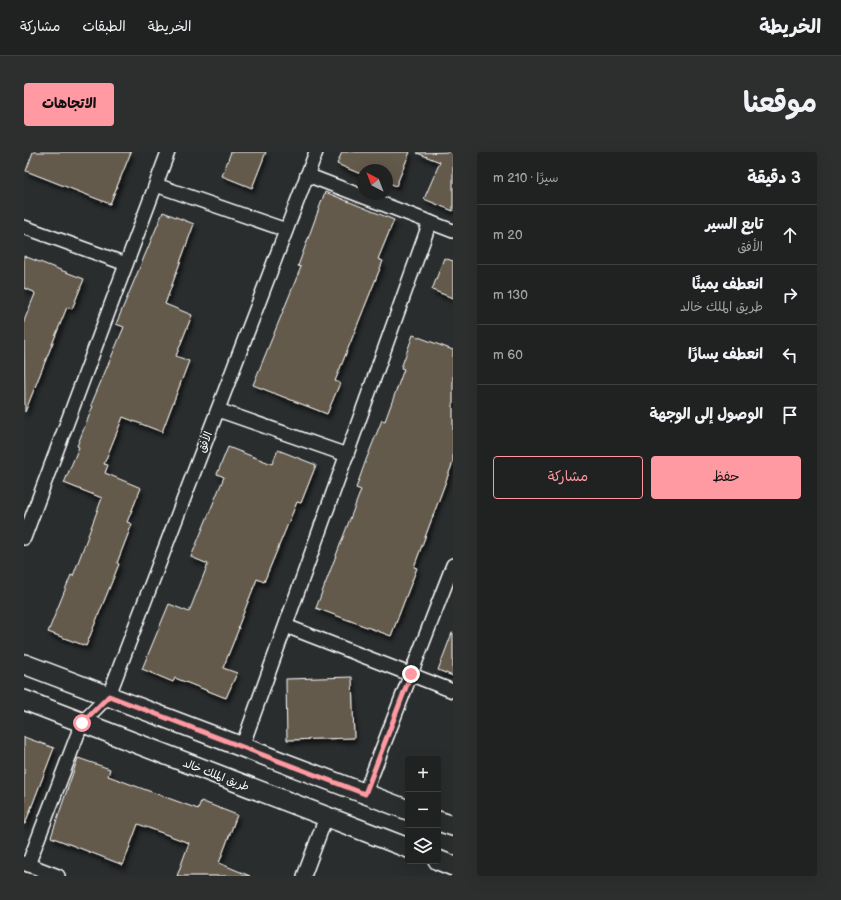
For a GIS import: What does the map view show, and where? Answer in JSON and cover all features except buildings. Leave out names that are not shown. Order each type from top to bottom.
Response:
[{"type":"main road","points":[[24,664],[405,809]]},
{"type":"main road","name":"طريق الملك خالد","points":[[24,700],[405,847]]},
{"type":"main road","points":[[441,822],[453,826]]},
{"type":"main road","points":[[441,861],[453,866]]},
{"type":"street","points":[[24,538],[29,508],[126,264],[168,152]]},
{"type":"street","name":"الأفق","points":[[82,723],[109,696],[316,152]]},
{"type":"street","points":[[307,175],[453,231]]},
{"type":"street","points":[[156,185],[286,230]]},
{"type":"street","points":[[242,747],[430,222]]},
{"type":"street","points":[[24,227],[126,264]]},
{"type":"street","points":[[218,410],[347,455]]},
{"type":"street","points":[[365,794],[453,565]]},
{"type":"street","points":[[286,626],[453,690]]},
{"type":"street","points":[[58,876],[26,864],[82,723]]},
{"type":"street","points":[[304,876],[326,817]]},
{"type":"street","points":[[450,876],[453,866]]},
{"type":"route","points":[[82,723],[109,696],[365,794],[411,674]]}]
